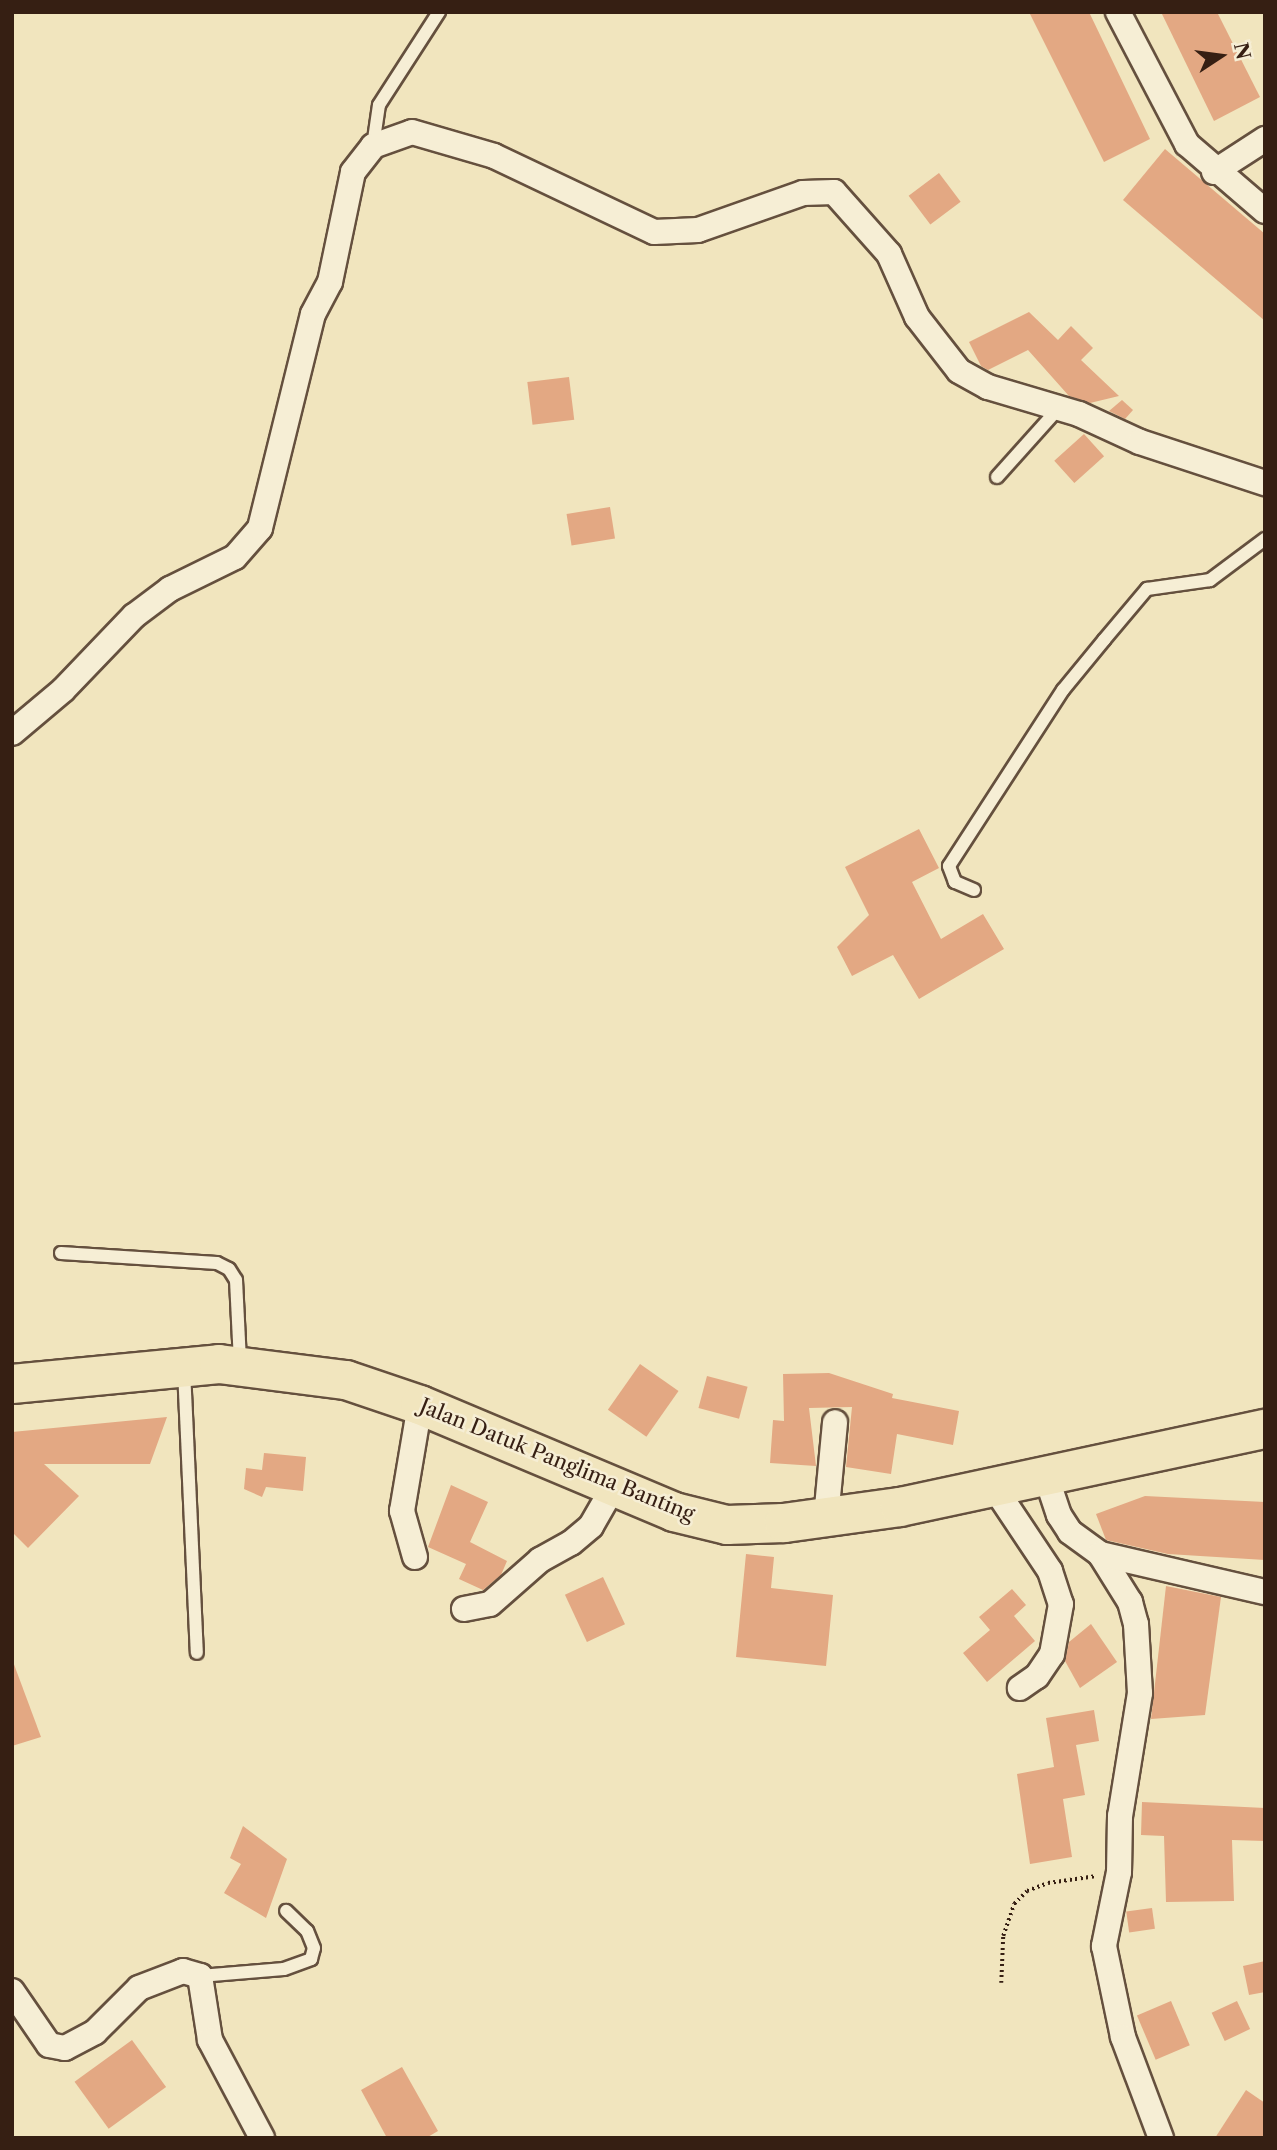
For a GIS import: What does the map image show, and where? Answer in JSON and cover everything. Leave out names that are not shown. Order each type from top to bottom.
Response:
[{"type":"main road","name":"Jalan Datuk Panglima Banting","points":[[12,1384],[184,1366],[240,1366],[346,1380],[420,1405],[674,1512],[727,1525],[826,1518],[994,1487],[1265,1429]]},
{"type":"street","points":[[1118,12],[1187,144],[1214,172],[1265,211]]},
{"type":"street","points":[[12,733],[63,690],[151,602],[228,561],[260,528],[313,314],[330,282],[353,172],[373,146],[412,132],[495,156],[654,232],[698,230],[803,193],[834,192],[889,254],[917,317],[959,371],[988,387],[1265,483]]},
{"type":"street","points":[[1214,172],[1265,139]]},
{"type":"street","points":[[415,1557],[402,1511],[420,1405]]},
{"type":"street","points":[[826,1518],[835,1422]]},
{"type":"street","points":[[1046,1476],[1059,1515],[1070,1532],[1100,1554],[1130,1602],[1140,1650],[1140,1693],[1120,1815],[1119,1872],[1104,1946],[1123,2037],[1161,2138]]},
{"type":"street","points":[[464,1609],[490,1604],[540,1560],[571,1543],[591,1526],[614,1486]]},
{"type":"street","points":[[994,1487],[1050,1571],[1061,1604],[1052,1654],[1037,1676],[1020,1688]]},
{"type":"street","points":[[1100,1554],[1265,1592]]},
{"type":"street","points":[[12,1991],[49,2045],[65,2049],[95,2032],[139,1989],[183,1971],[200,1976],[210,2040],[262,2138]]},
{"type":"lane","points":[[373,146],[379,105],[439,12]]},
{"type":"lane","points":[[997,477],[1058,410]]},
{"type":"lane","points":[[974,890],[955,882],[949,866],[1063,690],[1104,640],[1147,589],[1210,580],[1265,539]]},
{"type":"lane","points":[[61,1253],[217,1262],[229,1269],[236,1280],[240,1366]]},
{"type":"lane","points":[[184,1366],[197,1653]]},
{"type":"lane","points":[[200,1976],[284,1969],[312,1959],[314,1948],[307,1931],[286,1911]]},
{"type":"path","points":[[1001,1983],[1007,1916],[1027,1891],[1048,1882],[1119,1872]]},
{"type":"building","points":[[1029,12],[1089,12],[1150,139],[1104,162]]},
{"type":"building","points":[[1161,12],[1217,12],[1260,97],[1214,121]]},
{"type":"building","points":[[1165,149],[1265,234],[1265,321],[1123,200]]},
{"type":"building","points":[[939,173],[961,202],[930,225],[909,196]]},
{"type":"building","points":[[1029,312],[1058,340],[1071,326],[1093,348],[1081,360],[1119,396],[1090,403],[1069,396],[1028,350],[988,370],[981,366],[969,342]]},
{"type":"building","points":[[569,377],[574,420],[533,425],[527,382]]},
{"type":"building","points":[[1122,400],[1133,410],[1125,419],[1109,411]]},
{"type":"building","points":[[1084,434],[1104,456],[1074,483],[1054,461]]},
{"type":"building","points":[[610,507],[615,539],[572,545],[567,514]]},
{"type":"building","points":[[919,829],[939,868],[912,882],[941,939],[983,914],[1004,949],[919,999],[893,955],[852,976],[837,947],[869,915],[845,867]]},
{"type":"building","points":[[640,1364],[679,1391],[646,1437],[608,1410]]},
{"type":"building","points":[[829,1373],[893,1394],[892,1398],[959,1411],[953,1445],[897,1434],[891,1474],[846,1467],[852,1407],[809,1408],[816,1466],[770,1463],[773,1420],[784,1421],[783,1374]]},
{"type":"building","points":[[707,1376],[748,1387],[739,1419],[698,1408]]},
{"type":"building","points":[[167,1417],[150,1464],[44,1464],[79,1496],[28,1548],[12,1532],[12,1432]]},
{"type":"building","points":[[264,1453],[306,1457],[303,1491],[266,1487],[262,1497],[244,1489],[246,1468],[262,1470]]},
{"type":"building","points":[[451,1485],[488,1502],[470,1542],[507,1561],[501,1575],[483,1590],[459,1579],[466,1564],[428,1547]]},
{"type":"building","points":[[1145,1496],[1265,1502],[1265,1560],[1168,1554],[1106,1540],[1096,1514]]},
{"type":"building","points":[[746,1554],[774,1557],[771,1588],[833,1595],[826,1666],[736,1657]]},
{"type":"building","points":[[603,1577],[625,1624],[587,1642],[565,1595]]},
{"type":"building","points":[[1166,1586],[1221,1597],[1205,1715],[1151,1719]]},
{"type":"building","points":[[1012,1589],[1026,1605],[1014,1616],[1035,1641],[987,1682],[963,1653],[990,1630],[979,1617]]},
{"type":"building","points":[[1091,1624],[1117,1662],[1080,1688],[1065,1661],[1069,1642]]},
{"type":"building","points":[[12,1659],[41,1737],[12,1746]]},
{"type":"building","points":[[1094,1710],[1099,1741],[1076,1745],[1085,1795],[1063,1799],[1072,1857],[1030,1864],[1017,1774],[1054,1767],[1046,1718]]},
{"type":"building","points":[[1142,1802],[1265,1808],[1265,1841],[1232,1840],[1234,1901],[1166,1902],[1164,1836],[1141,1835]]},
{"type":"building","points":[[243,1826],[287,1859],[266,1918],[224,1893],[241,1864],[230,1858]]},
{"type":"building","points":[[1152,1908],[1155,1929],[1129,1932],[1126,1912]]},
{"type":"building","points":[[1265,1961],[1265,1992],[1249,1995],[1243,1966]]},
{"type":"building","points":[[1171,2001],[1190,2045],[1156,2060],[1137,2015]]},
{"type":"building","points":[[1237,2001],[1250,2029],[1225,2041],[1212,2013]]},
{"type":"building","points":[[132,2040],[166,2087],[109,2129],[75,2082]]},
{"type":"building","points":[[402,2067],[438,2131],[426,2138],[387,2138],[361,2090]]},
{"type":"building","points":[[1246,2090],[1265,2103],[1265,2138],[1215,2138]]}]
